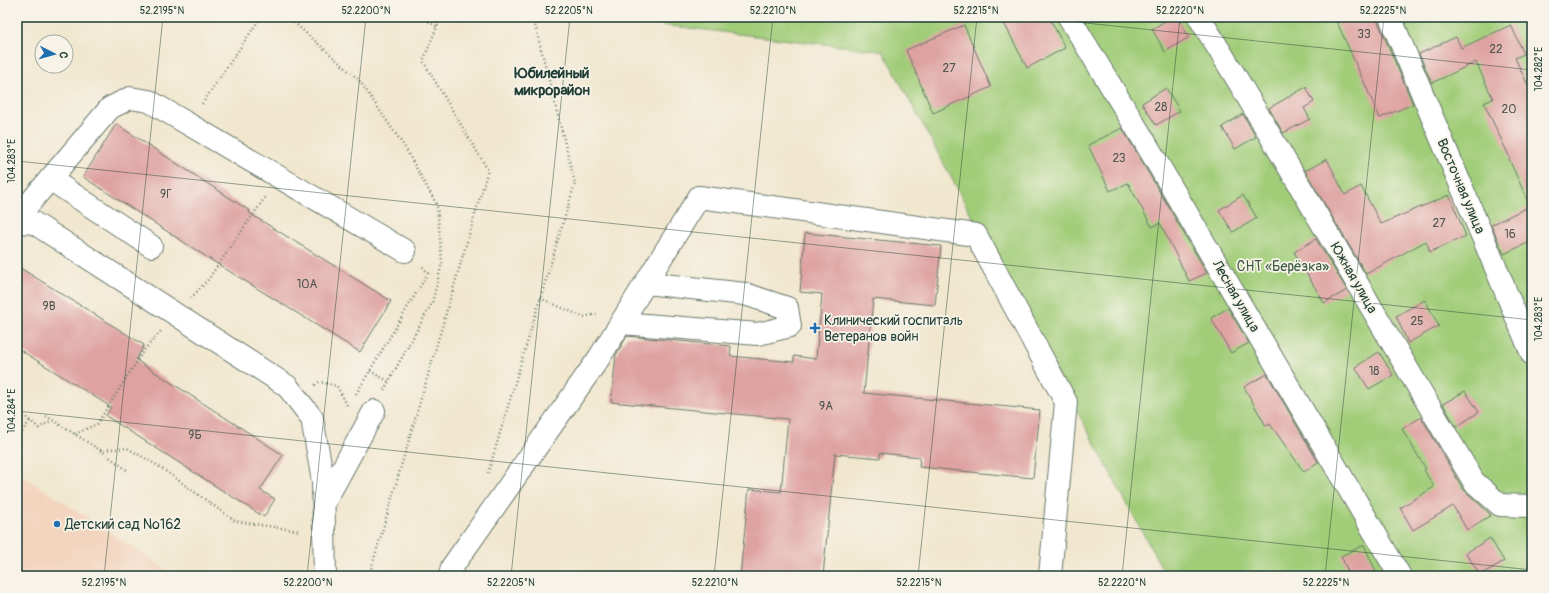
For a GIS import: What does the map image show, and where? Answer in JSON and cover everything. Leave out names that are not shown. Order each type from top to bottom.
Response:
[{"type":"street","name":"Лесная улица","points":[[1069,17],[1149,149],[1400,576]]},
{"type":"street","name":"Южная улица","points":[[1199,17],[1474,482],[1500,505],[1532,506]]},
{"type":"street","name":"Восточная улица","points":[[1390,17],[1532,354]]},
{"type":"street","points":[[17,218],[110,108],[130,98],[149,101],[405,251]]},
{"type":"street","points":[[50,179],[151,246]]},
{"type":"street","points":[[450,576],[452,567],[599,358],[699,197],[976,234],[1066,402],[1050,576]]},
{"type":"street","points":[[17,222],[34,224],[287,386],[312,418],[323,481],[325,576]]},
{"type":"street","points":[[626,316],[758,334],[790,326],[787,308],[744,294],[646,283]]},
{"type":"street","points":[[324,504],[374,411]]},
{"type":"path","points":[[188,124],[261,17]]},
{"type":"path","points":[[288,17],[360,80],[404,146],[437,205],[442,263],[432,303],[388,382],[374,411]]},
{"type":"path","points":[[422,17],[437,27]]},
{"type":"path","points":[[369,576],[488,170],[423,61],[441,17]]},
{"type":"path","points":[[486,480],[575,183],[533,17]]},
{"type":"path","points":[[355,395],[428,273],[405,251]]},
{"type":"path","points":[[540,298],[583,317],[626,316]]},
{"type":"path","points":[[370,371],[388,382]]},
{"type":"path","points":[[297,400],[319,382],[337,386],[348,407]]},
{"type":"path","points":[[345,414],[352,401]]},
{"type":"path","points":[[22,415],[39,428],[53,420]]},
{"type":"path","points":[[46,416],[100,450],[128,472]]},
{"type":"path","points":[[17,438],[30,421]]},
{"type":"path","points":[[100,450],[126,448],[157,465],[235,521],[325,535]]},
{"type":"shaded area","name":"Детский сад №162","points":[[17,472],[177,576],[17,576]]},
{"type":"green space","name":"СНТ «Берёзка»","points":[[662,17],[1532,17],[1532,576],[1166,576],[883,51],[662,25]]},
{"type":"building","points":[[1001,17],[1049,17],[1065,48],[1027,68]]},
{"type":"building","points":[[1172,17],[1177,17],[1189,37],[1165,52],[1152,29]]},
{"type":"building","points":[[1347,17],[1378,17],[1378,22],[1413,104],[1380,118],[1337,22]]},
{"type":"building","points":[[964,25],[991,87],[933,113],[906,50]]},
{"type":"building","points":[[1511,25],[1524,54],[1515,58],[1532,94],[1532,241],[1504,254],[1491,225],[1530,206],[1509,159],[1510,158],[1484,103],[1493,99],[1476,62],[1432,83],[1419,54],[1456,37],[1461,48]]},
{"type":"building","points":[[1306,87],[1314,102],[1304,108],[1310,119],[1283,133],[1269,108]]},
{"type":"building","points":[[1166,88],[1180,111],[1156,125],[1142,103]]},
{"type":"building","points":[[1243,114],[1256,137],[1235,149],[1222,127]]},
{"type":"building","points":[[116,124],[250,211],[249,213],[391,301],[360,352],[216,263],[83,177]]},
{"type":"building","points":[[1122,128],[1207,273],[1189,281],[1160,223],[1152,227],[1128,183],[1110,191],[1088,145]]},
{"type":"building","points":[[1327,159],[1345,195],[1361,186],[1381,224],[1449,195],[1466,236],[1430,252],[1426,241],[1366,274],[1305,171]]},
{"type":"building","points":[[1243,195],[1257,218],[1233,232],[1219,210]]},
{"type":"building","points":[[805,233],[941,246],[935,305],[873,299],[864,393],[1040,410],[1033,478],[919,467],[920,457],[880,453],[880,458],[835,454],[823,576],[740,576],[749,489],[781,492],[788,419],[611,402],[616,355],[627,336],[731,346],[730,356],[794,362],[794,356],[816,359],[822,294],[800,292]]},
{"type":"building","points":[[1316,239],[1347,290],[1324,303],[1294,252]]},
{"type":"building","points":[[17,266],[144,345],[136,360],[283,455],[260,490],[275,499],[264,517],[106,416],[111,407],[17,348]]},
{"type":"building","points":[[1425,300],[1439,326],[1408,343],[1396,316]]},
{"type":"building","points":[[1228,308],[1249,343],[1231,353],[1211,318]]},
{"type":"building","points":[[1379,352],[1393,375],[1369,389],[1355,367]]},
{"type":"building","points":[[1267,374],[1318,462],[1304,472],[1270,424],[1266,426],[1244,387]]},
{"type":"building","points":[[1465,391],[1479,412],[1456,427],[1443,404]]},
{"type":"building","points":[[1421,417],[1463,489],[1491,515],[1467,530],[1453,506],[1413,530],[1400,508],[1434,487],[1424,470],[1426,469],[1402,429]]},
{"type":"building","points":[[1490,538],[1504,561],[1480,575],[1466,553]]},
{"type":"building","points":[[1364,545],[1378,576],[1350,576],[1341,556]]},
{"type":"place","name":"Клинический госпиталь Ветеранов войн","points":[[815,328]]},
{"type":"place","name":"Детский сад №162","points":[[57,524]]},
{"type":"district","name":"Юбилейный микрорайон","points":[[552,82]]}]
